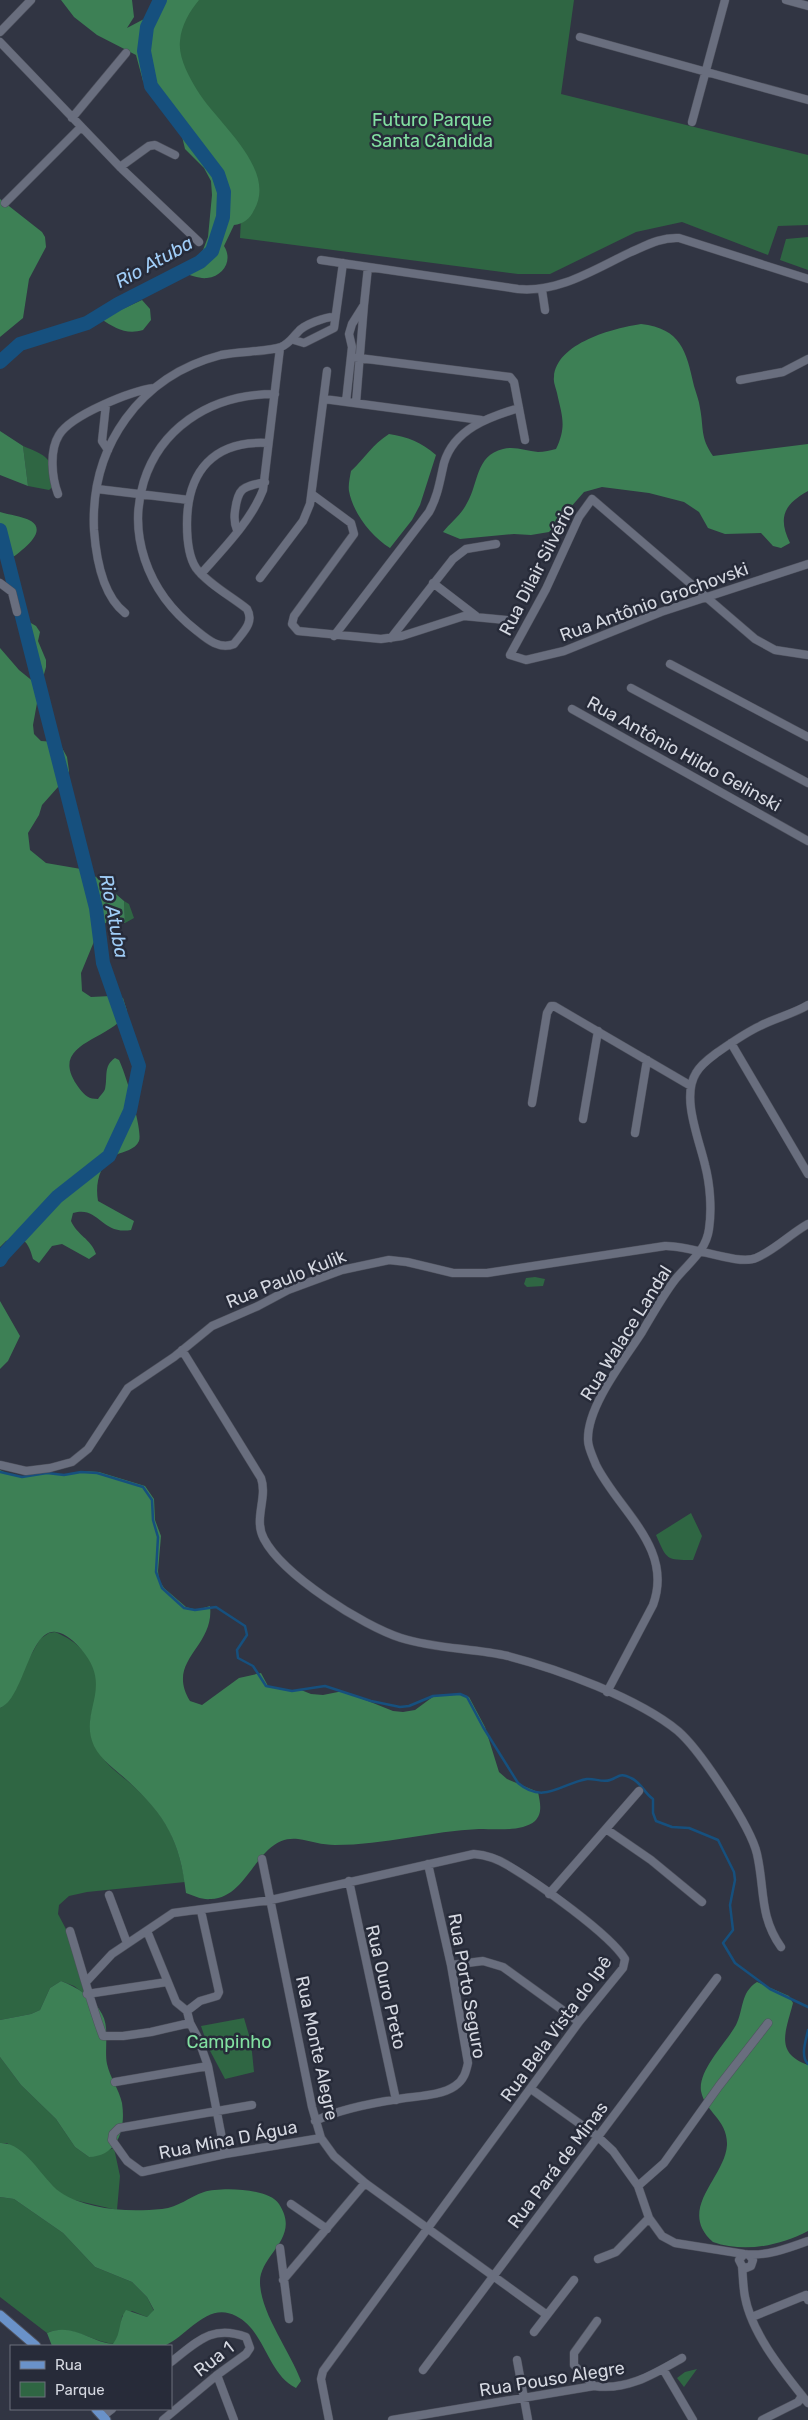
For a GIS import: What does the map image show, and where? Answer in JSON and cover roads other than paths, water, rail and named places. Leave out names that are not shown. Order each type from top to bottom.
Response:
[{"type":"main road","points":[[0,2315],[35,2345]]},
{"type":"street","points":[[0,32],[31,0]]},
{"type":"street","points":[[692,122],[725,0]]},
{"type":"street","points":[[786,0],[808,6]]},
{"type":"street","points":[[580,37],[808,100]]},
{"type":"street","points":[[0,42],[120,167],[200,242]]},
{"type":"street","points":[[72,118],[126,53]]},
{"type":"street","points":[[5,204],[81,127]]},
{"type":"street","points":[[120,167],[149,146],[154,145],[175,155]]},
{"type":"street","points":[[321,260],[518,289],[542,290],[568,281],[651,243],[670,238],[687,240],[808,278]]},
{"type":"street","points":[[294,340],[304,343],[334,328],[343,263]]},
{"type":"street","points":[[356,403],[368,267]]},
{"type":"street","points":[[542,290],[545,310]]},
{"type":"street","points":[[346,402],[351,358],[350,328],[364,305]]},
{"type":"street","points":[[125,613],[112,599],[97,553],[94,520],[97,489],[108,450],[130,411],[154,388],[179,372],[207,359],[234,352],[280,348],[294,340],[298,331],[327,316],[335,317]]},
{"type":"street","points":[[350,328],[356,327],[363,331]]},
{"type":"street","points":[[201,574],[258,502],[265,482],[280,348]]},
{"type":"street","points":[[351,358],[506,376],[514,382],[525,440]]},
{"type":"street","points":[[740,380],[783,372],[808,359]]},
{"type":"street","points":[[260,578],[303,521],[312,495],[327,371]]},
{"type":"street","points":[[58,494],[52,479],[58,438],[69,424],[131,393],[154,388]]},
{"type":"street","points":[[268,443],[251,442],[236,445],[215,455],[196,477],[189,500],[187,520],[189,549],[196,568],[201,574],[249,611],[248,625],[234,644],[222,646],[206,639],[177,614],[159,590],[148,568],[141,545],[139,520],[141,496],[148,472],[158,450],[165,440],[182,424],[201,411],[222,402],[248,395],[275,394]]},
{"type":"street","points":[[324,399],[481,420]]},
{"type":"street","points":[[106,404],[102,441],[108,450]]},
{"type":"street","points":[[334,636],[430,512],[438,494],[446,457],[465,433],[481,420],[519,408]]},
{"type":"street","points":[[237,530],[234,521],[238,494],[246,487],[265,482]]},
{"type":"street","points":[[97,489],[141,496],[189,500]]},
{"type":"street","points":[[312,495],[351,523],[354,534],[297,611],[292,624],[301,633],[371,639],[391,638],[410,634],[452,619],[476,616],[506,620]]},
{"type":"street","name":"Rua Dilair Silvério","points":[[510,655],[546,589],[579,517],[592,499],[706,597]]},
{"type":"street","points":[[391,638],[433,583],[459,553],[472,548],[496,544]]},
{"type":"street","name":"Rua Antônio Grochovski","points":[[510,655],[526,660],[547,656],[579,646],[661,612],[808,564]]},
{"type":"street","points":[[0,583],[12,592],[17,612]]},
{"type":"street","points":[[433,583],[476,616]]},
{"type":"street","points":[[706,597],[766,646],[783,653],[808,655]]},
{"type":"street","points":[[670,664],[808,737]]},
{"type":"street","points":[[631,688],[808,782]]},
{"type":"street","name":"Rua Antônio Hildo Gelinski","points":[[572,709],[808,841]]},
{"type":"street","points":[[532,1103],[548,1010],[551,1006],[558,1007],[691,1086],[696,1072],[702,1064],[731,1043],[761,1025],[808,1005]]},
{"type":"street","points":[[583,1119],[598,1031]]},
{"type":"street","points":[[731,1043],[808,1174]]},
{"type":"street","points":[[634,1133],[647,1060]]},
{"type":"street","name":"Rua Walace Landal","points":[[607,1692],[653,1605],[657,1591],[658,1574],[652,1550],[643,1532],[605,1481],[595,1461],[589,1446],[589,1427],[602,1396],[673,1282],[702,1250],[709,1230],[709,1193],[705,1165],[694,1124],[691,1086]]},
{"type":"street","name":"Rua Paulo Kulik","points":[[0,1465],[26,1471],[50,1468],[72,1462],[88,1449],[128,1388],[217,1323],[258,1306],[288,1290],[342,1270],[381,1261],[407,1262],[453,1273],[487,1273],[657,1246],[676,1246],[702,1250],[736,1260],[749,1260],[764,1254],[808,1224]]},
{"type":"street","points":[[182,1350],[261,1478],[263,1488],[260,1525],[264,1539],[276,1555],[296,1575],[347,1610],[401,1638],[508,1656],[607,1692],[657,1717],[680,1733],[697,1753],[744,1822],[754,1843],[764,1909],[770,1930],[781,1947]]},
{"type":"street","points":[[549,1894],[639,1791]]},
{"type":"street","points":[[606,1829],[652,1860],[702,1902]]},
{"type":"street","name":"Rua Bela Vista do Ipê","points":[[86,1982],[112,1954],[173,1913],[271,1900],[474,1854],[486,1854],[509,1865],[611,1941],[625,1959],[623,1968],[579,2022],[323,2371],[320,2379],[329,2420]]},
{"type":"street","name":"Rua Monte Alegre","points":[[262,1859],[315,2121],[321,2138],[334,2156],[365,2182],[547,2314]]},
{"type":"street","name":"Rua Porto Seguro","points":[[315,2121],[326,2116],[396,2100],[428,2095],[455,2087],[464,2077],[468,2062],[451,1965],[428,1864]]},
{"type":"street","name":"Rua Ouro Preto","points":[[349,1881],[396,2100]]},
{"type":"street","points":[[110,1895],[127,1943]]},
{"type":"street","points":[[187,2011],[200,2001],[217,1996],[219,1992],[201,1910]]},
{"type":"street","points":[[70,1930],[86,1982],[87,1994],[103,2036],[123,2036],[151,2032],[190,2023]]},
{"type":"street","points":[[147,1931],[176,2002],[187,2011],[208,2066],[225,2154]]},
{"type":"street","points":[[451,1965],[482,1961],[503,1967],[579,2022]]},
{"type":"street","name":"Rua Pará de Minas","points":[[423,2370],[717,1978]]},
{"type":"street","points":[[87,1994],[167,1982]]},
{"type":"street","points":[[638,2186],[664,2163],[718,2086],[768,2023]]},
{"type":"street","points":[[115,2082],[208,2066]]},
{"type":"street","points":[[531,2089],[598,2136],[625,2165],[638,2186],[649,2218],[662,2236],[675,2243],[712,2248],[749,2259]]},
{"type":"street","points":[[217,2110],[252,2105]]},
{"type":"street","name":"Rua Mina D Água","points":[[217,2110],[119,2128],[113,2134],[112,2140],[127,2161],[142,2172],[225,2154],[321,2138]]},
{"type":"street","points":[[283,2280],[365,2182]]},
{"type":"street","points":[[292,2204],[327,2229]]},
{"type":"street","points":[[598,2259],[616,2252],[649,2218]]},
{"type":"street","points":[[808,2240],[749,2259],[740,2257],[745,2290],[752,2317],[771,2353],[808,2403]]},
{"type":"street","points":[[280,2248],[289,2319]]},
{"type":"street","points":[[712,2248],[730,2254],[746,2268],[749,2259]]},
{"type":"street","points":[[745,2290],[749,2259]]},
{"type":"street","points":[[534,2332],[574,2280]]},
{"type":"street","points":[[752,2317],[806,2295],[808,2300]]},
{"type":"street","points":[[594,2386],[574,2365],[574,2353],[596,2321]]},
{"type":"street","name":"Rua 1","points":[[163,2420],[216,2375],[246,2354],[250,2348],[246,2337],[235,2333],[215,2332],[202,2338],[172,2361]]},
{"type":"street","name":"Rua Pouso Alegre","points":[[392,2420],[594,2386],[611,2388],[625,2386],[682,2358]]},
{"type":"street","points":[[517,2360],[528,2420]]},
{"type":"street","points":[[662,2369],[693,2420]]},
{"type":"street","points":[[216,2375],[234,2420]]},
{"type":"street","points":[[762,2420],[798,2402],[802,2396]]},
{"type":"waterway","name":"Rio Atuba","points":[[0,362],[20,344],[87,323],[118,304],[200,262],[212,251],[223,217],[224,192],[218,174],[151,86],[144,51],[147,27],[160,0]]},
{"type":"waterway","name":"Rio Atuba","points":[[0,530],[96,908],[103,963],[139,1066],[130,1111],[109,1156],[57,1197],[0,1260]]},
{"type":"waterway","points":[[0,1472],[22,1477],[47,1473],[64,1475],[81,1472],[97,1473],[143,1487],[152,1500],[153,1520],[158,1537],[156,1572],[162,1588],[184,1608],[195,1610],[216,1607],[245,1626],[247,1635],[237,1650],[238,1658],[253,1666],[266,1686],[292,1691],[325,1686],[371,1701],[400,1707],[409,1706],[433,1696],[460,1694],[467,1697],[483,1727],[518,1783],[527,1789],[536,1792],[553,1791],[578,1781],[587,1779],[607,1781],[622,1775],[634,1780],[653,1799],[653,1813],[656,1821],[672,1827],[689,1828],[718,1840],[734,1872],[735,1880],[730,1905],[733,1930],[723,1943],[735,1963],[770,1989],[808,2007]]},
{"type":"waterway","points":[[808,2030],[804,2052],[804,2057],[808,2064]]},
{"type":"park label","name":"Futuro Parque Santa Cândida","points":[[432,130]]},
{"type":"park label","name":"Campinho","points":[[229,2042]]}]
